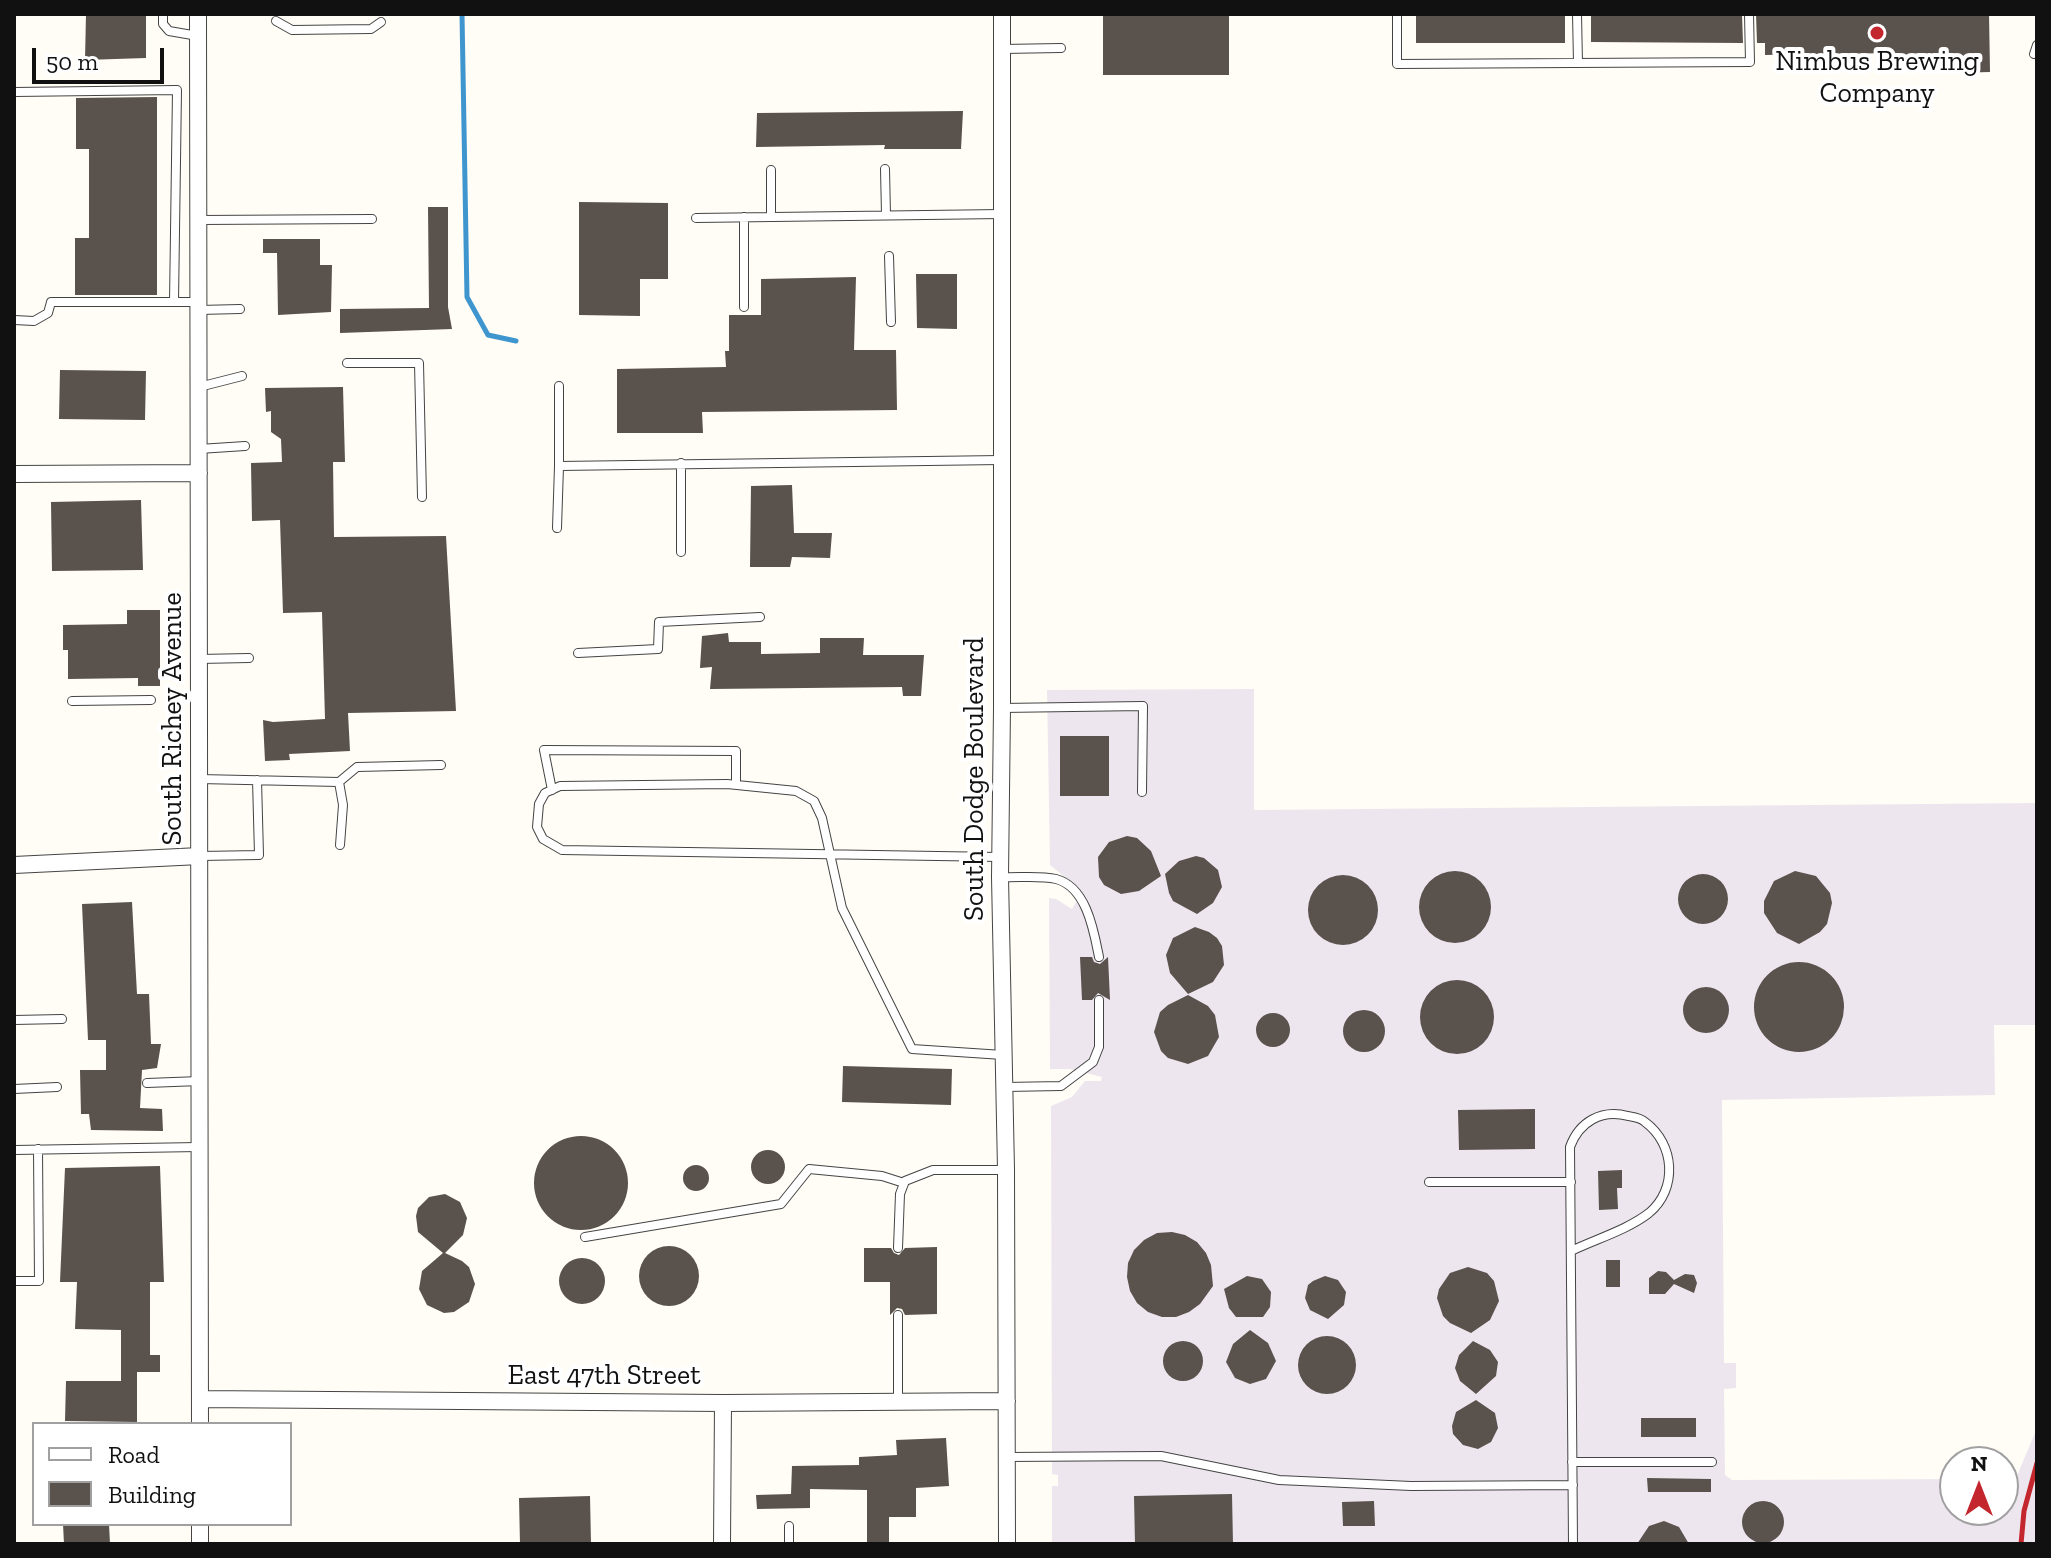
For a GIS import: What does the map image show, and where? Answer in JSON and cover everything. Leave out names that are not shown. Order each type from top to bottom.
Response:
[{"type":"street","name":"South Richey Avenue","points":[[198,14],[200,1422]]},
{"type":"street","name":"South Dodge Boulevard","points":[[1002,14],[1000,877],[1006,1170],[1007,1544]]},
{"type":"street","points":[[14,474],[199,473]]},
{"type":"street","points":[[14,865],[200,856]]},
{"type":"street","name":"East 47th Street","points":[[200,1399],[723,1403],[1007,1401]]},
{"type":"street","points":[[722,1544],[723,1403]]},
{"type":"lane","points":[[163,14],[163,24],[169,31],[198,36]]},
{"type":"lane","points":[[1397,14],[1397,64],[1750,62],[1749,14]]},
{"type":"lane","points":[[1577,14],[1578,63]]},
{"type":"lane","points":[[276,21],[292,30],[371,29],[381,22]]},
{"type":"lane","points":[[1001,49],[1061,48]]},
{"type":"lane","points":[[14,92],[177,90],[174,302]]},
{"type":"lane","points":[[885,169],[886,215]]},
{"type":"lane","points":[[771,170],[771,217]]},
{"type":"lane","points":[[696,218],[1002,214]]},
{"type":"lane","points":[[744,217],[744,307]]},
{"type":"lane","points":[[199,220],[372,219]]},
{"type":"lane","points":[[889,256],[891,322]]},
{"type":"lane","points":[[14,320],[34,321],[48,313],[51,302],[174,302],[240,309]]},
{"type":"lane","points":[[347,363],[419,363],[422,497]]},
{"type":"lane","points":[[199,387],[242,376]]},
{"type":"lane","points":[[557,528],[559,386]]},
{"type":"lane","points":[[199,449],[245,446]]},
{"type":"lane","points":[[559,466],[1002,460]]},
{"type":"lane","points":[[681,463],[681,552]]},
{"type":"lane","points":[[578,653],[658,649],[659,622],[760,617]]},
{"type":"lane","points":[[199,659],[249,658]]},
{"type":"lane","points":[[72,701],[151,700]]},
{"type":"lane","points":[[1002,708],[1143,706],[1142,792]]},
{"type":"lane","points":[[552,790],[544,750],[736,751],[736,785]]},
{"type":"lane","points":[[199,779],[339,782],[357,767],[441,765]]},
{"type":"lane","points":[[200,856],[259,855],[257,780]]},
{"type":"lane","points":[[339,782],[343,805],[340,845]]},
{"type":"lane","points":[[1000,857],[829,855],[562,850],[543,839],[537,827],[539,804],[545,793],[560,786],[736,785],[796,791],[814,801],[822,818],[829,855],[842,908],[912,1049],[1004,1055]]},
{"type":"lane","points":[[1000,877],[1058,880],[1076,891],[1093,925],[1099,957]]},
{"type":"lane","points":[[1004,1087],[1061,1086],[1093,1062],[1099,1047],[1099,1000]]},
{"type":"lane","points":[[14,1020],[62,1019]]},
{"type":"lane","points":[[147,1083],[200,1081]]},
{"type":"lane","points":[[14,1089],[57,1087]]},
{"type":"lane","points":[[1571,1251],[1636,1222],[1651,1211],[1664,1194],[1670,1174],[1668,1155],[1661,1138],[1643,1120],[1616,1113],[1594,1117],[1576,1132],[1570,1147],[1573,1544]]},
{"type":"lane","points":[[14,1150],[200,1147]]},
{"type":"lane","points":[[14,1281],[39,1281],[38,1149]]},
{"type":"lane","points":[[585,1237],[781,1204],[809,1169],[882,1176],[904,1183],[933,1170],[1006,1170]]},
{"type":"lane","points":[[1429,1182],[1571,1182]]},
{"type":"lane","points":[[898,1248],[900,1194],[904,1183]]},
{"type":"lane","points":[[898,1315],[898,1401]]},
{"type":"lane","points":[[1006,1457],[1161,1456],[1279,1480],[1411,1486],[1573,1485]]},
{"type":"lane","points":[[1572,1462],[1712,1462]]},
{"type":"lane","points":[[789,1526],[789,1544]]},
{"type":"shaded area","points":[[1254,689],[1254,810],[2037,803],[2037,1025],[1994,1025],[1995,1095],[1722,1100],[1724,1363],[1736,1363],[1736,1388],[1724,1389],[1725,1475],[1732,1480],[1939,1479],[1939,1526],[2019,1526],[2019,1471],[2037,1428],[2037,1544],[1052,1544],[1052,1486],[1058,1486],[1058,1475],[1052,1474],[1051,1106],[1072,1097],[1085,1081],[1101,1081],[1102,1077],[1070,1069],[1050,1069],[1049,898],[1072,909],[1082,891],[1050,865],[1047,690]]},
{"type":"building","points":[[86,14],[146,14],[146,58],[85,60]]},
{"type":"building","points":[[1103,14],[1229,14],[1229,75],[1103,75]]},
{"type":"building","points":[[1416,14],[1565,14],[1565,43],[1416,43]]},
{"type":"building","points":[[1591,14],[1742,14],[1743,43],[1591,42]]},
{"type":"building","name":"Nimbus Brewing Company","points":[[1756,14],[1989,14],[1990,72],[1952,73],[1893,53],[1765,55],[1765,43],[1757,43]]},
{"type":"building","points":[[157,97],[157,295],[75,295],[75,238],[89,238],[89,149],[76,149],[76,98]]},
{"type":"building","points":[[963,111],[961,149],[884,149],[885,145],[756,147],[757,113]]},
{"type":"building","points":[[579,202],[668,203],[668,279],[640,279],[640,316],[579,315]]},
{"type":"building","points":[[428,207],[448,207],[448,307],[452,329],[340,333],[340,309],[429,308]]},
{"type":"building","points":[[263,239],[320,239],[320,265],[332,265],[331,312],[278,315],[277,253],[263,253]]},
{"type":"building","points":[[916,274],[957,274],[957,329],[917,328]]},
{"type":"building","points":[[856,277],[854,350],[896,350],[897,410],[702,412],[703,433],[617,433],[617,369],[726,367],[729,315],[761,315],[761,279]]},
{"type":"building","points":[[60,370],[146,371],[145,420],[59,419]]},
{"type":"building","points":[[343,387],[345,462],[333,462],[334,537],[446,536],[456,711],[348,713],[350,751],[289,754],[290,760],[265,761],[263,720],[325,719],[322,612],[283,613],[280,520],[252,521],[251,463],[282,462],[281,439],[271,432],[271,411],[266,412],[265,388]]},
{"type":"building","points":[[792,485],[794,533],[832,533],[830,558],[792,557],[790,567],[750,567],[751,486]]},
{"type":"building","points":[[141,500],[143,570],[52,571],[51,502]]},
{"type":"building","points":[[127,610],[160,610],[160,686],[138,686],[138,678],[68,679],[68,650],[63,650],[63,625],[127,624]]},
{"type":"building","points":[[728,633],[729,642],[761,642],[761,654],[820,653],[820,638],[864,638],[863,655],[924,655],[921,696],[903,696],[902,687],[710,689],[712,667],[700,668],[702,636]]},
{"type":"building","points":[[1060,736],[1109,736],[1109,796],[1060,796]]},
{"type":"building","points":[[1127,836],[1137,838],[1151,851],[1161,876],[1139,891],[1121,894],[1104,885],[1099,877],[1098,857],[1109,842]]},
{"type":"building","points":[[1196,856],[1204,858],[1218,870],[1222,887],[1213,903],[1197,914],[1173,901],[1165,874],[1179,861]]},
{"type":"building","points":[[1455,871],[1475,877],[1485,887],[1491,907],[1485,927],[1475,937],[1455,943],[1435,937],[1425,927],[1419,907],[1425,887],[1435,877]]},
{"type":"building","points":[[1795,871],[1816,876],[1830,893],[1832,903],[1827,924],[1820,932],[1799,944],[1777,933],[1764,913],[1764,901],[1774,881]]},
{"type":"building","points":[[1703,874],[1721,881],[1728,899],[1721,917],[1703,924],[1685,917],[1678,899],[1685,881]]},
{"type":"building","points":[[1350,875],[1372,890],[1378,910],[1376,924],[1368,935],[1357,943],[1336,945],[1318,935],[1310,924],[1308,903],[1318,885],[1329,877]]},
{"type":"building","points":[[132,902],[137,994],[149,994],[151,1044],[161,1044],[157,1068],[142,1070],[140,1108],[162,1109],[163,1131],[91,1130],[89,1114],[81,1114],[80,1070],[106,1070],[106,1040],[88,1040],[82,904]]},
{"type":"building","points":[[1195,927],[1217,938],[1222,946],[1224,965],[1213,982],[1188,994],[1170,973],[1166,955],[1173,938]]},
{"type":"building","points":[[1080,957],[1092,957],[1094,962],[1100,964],[1108,957],[1110,1000],[1098,993],[1092,1000],[1082,1000]]},
{"type":"building","points":[[1799,962],[1816,965],[1831,975],[1841,990],[1844,1007],[1841,1024],[1831,1039],[1816,1049],[1799,1052],[1782,1049],[1767,1039],[1757,1024],[1754,1007],[1757,990],[1767,975],[1782,965]]},
{"type":"building","points":[[1457,980],[1478,986],[1488,996],[1494,1017],[1488,1038],[1478,1048],[1457,1054],[1436,1048],[1426,1038],[1420,1017],[1426,996],[1436,986]]},
{"type":"building","points":[[1706,987],[1722,994],[1729,1010],[1722,1026],[1706,1033],[1690,1026],[1683,1010],[1690,994]]},
{"type":"building","points":[[1188,995],[1208,1006],[1215,1015],[1219,1037],[1208,1056],[1188,1064],[1168,1058],[1161,1051],[1154,1032],[1160,1012]]},
{"type":"building","points":[[1364,1010],[1379,1016],[1385,1031],[1379,1046],[1364,1052],[1349,1046],[1343,1031],[1349,1016]]},
{"type":"building","points":[[1273,1013],[1285,1018],[1290,1030],[1285,1042],[1273,1047],[1261,1042],[1256,1030],[1261,1018]]},
{"type":"building","points":[[843,1066],[952,1069],[951,1105],[842,1102]]},
{"type":"building","points":[[1535,1109],[1535,1149],[1459,1150],[1458,1110]]},
{"type":"building","points":[[581,1136],[599,1140],[614,1150],[624,1165],[628,1183],[624,1201],[614,1216],[599,1226],[581,1230],[563,1226],[548,1216],[538,1201],[534,1183],[538,1165],[548,1150],[563,1140]]},
{"type":"building","points":[[768,1150],[780,1155],[785,1167],[780,1179],[768,1184],[756,1179],[751,1167],[756,1155]]},
{"type":"building","points":[[696,1165],[705,1169],[709,1178],[705,1187],[696,1191],[687,1187],[683,1178],[687,1169]]},
{"type":"building","points":[[160,1166],[164,1282],[150,1282],[150,1355],[160,1355],[160,1372],[137,1372],[137,1422],[65,1421],[66,1381],[121,1381],[121,1330],[75,1329],[77,1282],[60,1282],[65,1168]]},
{"type":"building","points":[[1622,1170],[1622,1188],[1617,1188],[1618,1209],[1599,1210],[1598,1171]]},
{"type":"building","points":[[445,1194],[460,1202],[467,1218],[463,1235],[445,1253],[469,1267],[475,1284],[469,1302],[454,1312],[444,1313],[427,1305],[419,1289],[422,1271],[443,1253],[418,1232],[416,1216],[418,1208],[429,1197]]},
{"type":"building","points":[[1172,1232],[1197,1242],[1206,1253],[1211,1265],[1213,1286],[1200,1304],[1189,1312],[1176,1317],[1162,1317],[1148,1312],[1137,1303],[1130,1291],[1128,1263],[1134,1250],[1144,1240],[1157,1233]]},
{"type":"building","points":[[669,1246],[681,1248],[690,1255],[697,1264],[697,1288],[690,1297],[681,1304],[669,1306],[657,1304],[648,1297],[641,1288],[639,1276],[641,1264],[648,1255],[657,1248]]},
{"type":"building","points":[[937,1247],[937,1314],[905,1315],[902,1309],[897,1308],[890,1315],[890,1282],[864,1282],[864,1248],[891,1248],[899,1255],[905,1248]]},
{"type":"building","points":[[582,1258],[599,1264],[605,1281],[599,1298],[582,1304],[565,1298],[559,1281],[565,1264]]},
{"type":"building","points":[[1606,1260],[1620,1260],[1620,1287],[1606,1287]]},
{"type":"building","points":[[1468,1267],[1487,1273],[1494,1281],[1499,1301],[1490,1320],[1471,1333],[1443,1316],[1437,1298],[1450,1273]]},
{"type":"building","points":[[1658,1271],[1666,1272],[1674,1280],[1685,1274],[1694,1275],[1697,1283],[1694,1293],[1674,1284],[1665,1294],[1649,1294],[1649,1278]]},
{"type":"building","points":[[1247,1276],[1262,1279],[1271,1292],[1270,1307],[1263,1317],[1236,1317],[1229,1308],[1224,1289]]},
{"type":"building","points":[[1325,1276],[1338,1280],[1346,1292],[1344,1305],[1328,1319],[1310,1310],[1305,1298],[1308,1285]]},
{"type":"building","points":[[1250,1330],[1268,1343],[1276,1361],[1266,1379],[1250,1384],[1235,1378],[1226,1362],[1233,1344]]},
{"type":"building","points":[[1327,1336],[1347,1345],[1356,1365],[1347,1385],[1327,1394],[1307,1385],[1298,1365],[1307,1345]]},
{"type":"building","points":[[1183,1341],[1197,1347],[1203,1361],[1197,1375],[1183,1381],[1169,1375],[1163,1361],[1169,1347]]},
{"type":"building","points":[[1473,1341],[1490,1350],[1498,1362],[1496,1376],[1476,1394],[1460,1381],[1455,1368],[1459,1355]]},
{"type":"building","points":[[1476,1400],[1495,1413],[1498,1428],[1491,1442],[1478,1449],[1463,1445],[1453,1434],[1452,1426],[1456,1412]]},
{"type":"building","points":[[1641,1418],[1696,1418],[1696,1437],[1641,1437]]},
{"type":"building","points":[[946,1438],[949,1486],[916,1488],[916,1517],[889,1517],[889,1544],[867,1544],[867,1490],[810,1489],[810,1508],[757,1509],[756,1495],[791,1494],[792,1466],[859,1465],[859,1457],[897,1455],[896,1440]]},
{"type":"building","points":[[1647,1478],[1711,1479],[1711,1492],[1648,1492]]},
{"type":"building","points":[[1232,1494],[1233,1544],[1135,1544],[1134,1496]]},
{"type":"building","points":[[590,1496],[591,1544],[520,1544],[519,1498]]},
{"type":"building","points":[[1374,1501],[1375,1526],[1343,1526],[1342,1502]]},
{"type":"building","points":[[1763,1501],[1778,1507],[1784,1522],[1778,1537],[1763,1543],[1748,1537],[1742,1522],[1748,1507]]},
{"type":"building","points":[[1664,1521],[1679,1527],[1689,1544],[1637,1544],[1649,1526]]},
{"type":"building","points":[[63,1526],[109,1526],[110,1544],[64,1544]]},
{"type":"waterway","points":[[462,14],[467,297],[488,335],[516,341]]},
{"type":"railway","points":[[2021,1544],[2024,1511],[2037,1463]]},
{"type":"place","name":"Nimbus Brewing Company","points":[[1877,33]]}]
